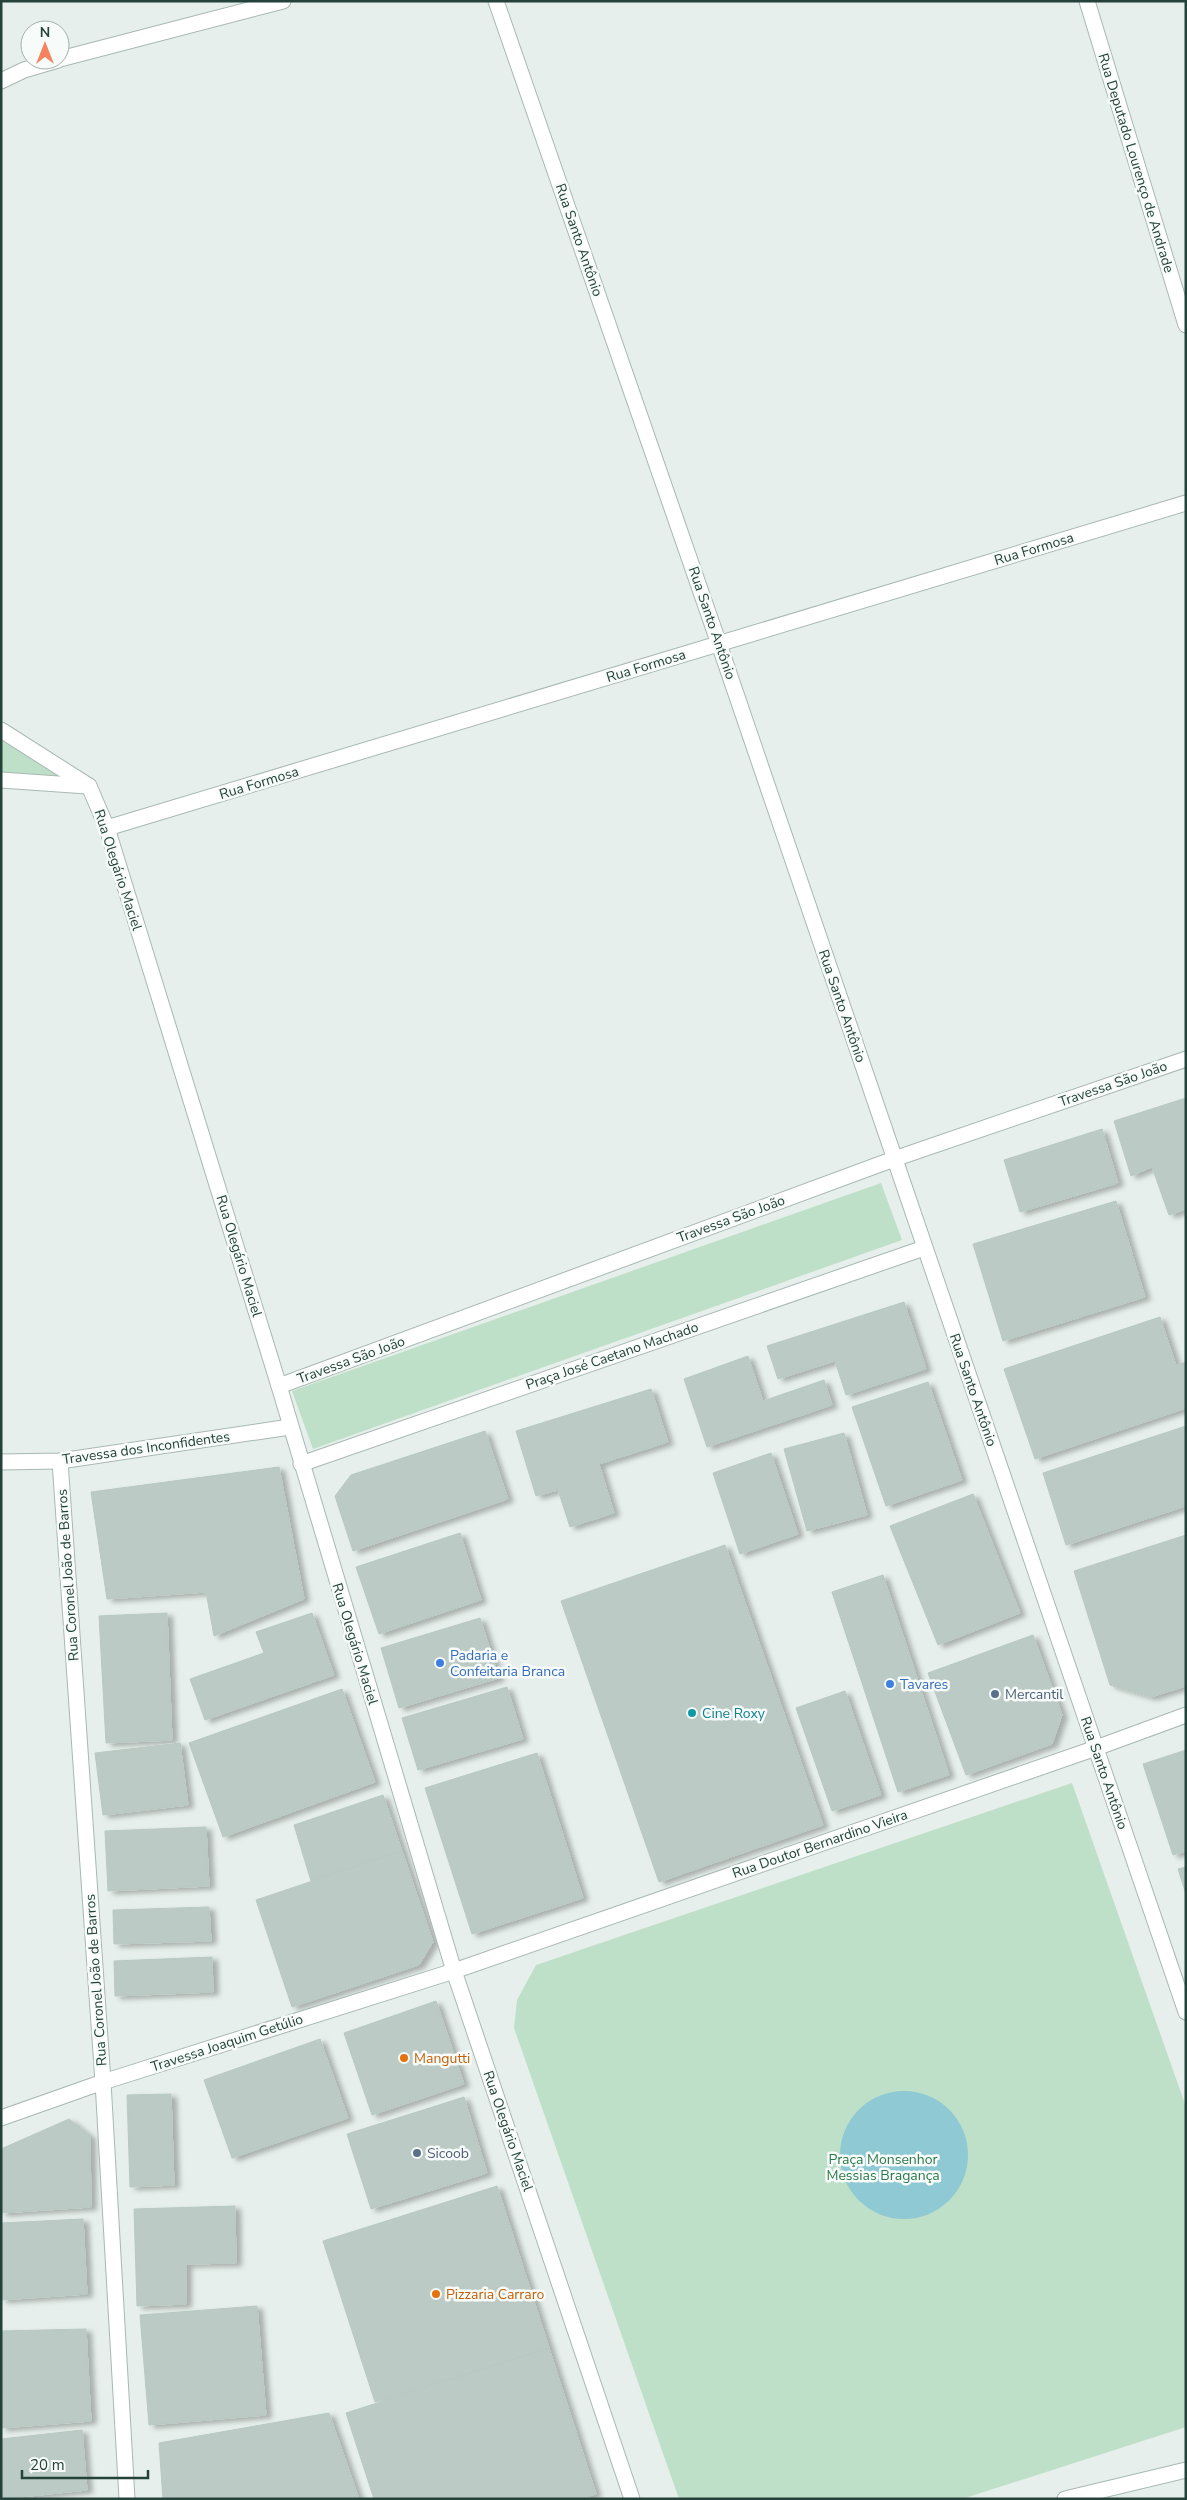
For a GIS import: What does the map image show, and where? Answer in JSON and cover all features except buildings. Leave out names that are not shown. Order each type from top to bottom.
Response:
[{"type":"street","points":[[70,57],[283,1]]},
{"type":"street","name":"Rua Santo Antônio","points":[[496,1],[719,644],[1186,2012]]},
{"type":"street","name":"Rua Deputado Lourenço de Andrade","points":[[1086,1],[1186,325]]},
{"type":"street","points":[[1,81],[24,70]]},
{"type":"street","name":"Rua Formosa","points":[[107,828],[1186,503]]},
{"type":"street","points":[[1,730],[89,786]]},
{"type":"street","points":[[1,780],[89,786]]},
{"type":"street","name":"Rua Olegário Maciel","points":[[89,786],[107,828],[279,1386],[454,1971],[632,2499]]},
{"type":"street","name":"Travessa São João","points":[[279,1386],[894,1159],[1186,1059]]},
{"type":"street","name":"Praça José Caetano Machado","points":[[301,1464],[924,1248]]},
{"type":"street","name":"Travessa dos Inconfidentes","points":[[1,1462],[60,1461],[290,1427]]},
{"type":"street","name":"Rua Coronel João de Barros","points":[[60,1461],[103,2082],[127,2499]]},
{"type":"street","name":"Rua Doutor Bernardino Vieira","points":[[454,1971],[1186,1715]]},
{"type":"street","name":"Travessa Joaquim Getúlio","points":[[1,2118],[103,2082],[454,1971]]},
{"type":"street","points":[[1065,2499],[1084,2496],[1186,2470]]},
{"type":"green space","points":[[1,740],[62,777],[1,772]]},
{"type":"green space","points":[[881,1183],[902,1240],[313,1449],[292,1391]]},
{"type":"green space","name":"Praça Monsenhor Messias Bragança","points":[[1072,1783],[1186,2107],[1186,2427],[962,2499],[679,2499],[514,2028],[517,2000],[536,1965]]},
{"type":"water","points":[[904,2091],[928,2096],[949,2110],[963,2131],[968,2155],[963,2179],[949,2200],[928,2214],[904,2219],[880,2214],[859,2200],[845,2179],[840,2155],[845,2131],[859,2110],[880,2096]]},
{"type":"place","name":"Padaria e Confeitaria Branca","points":[[440,1663]]},
{"type":"place","name":"Tavares","points":[[890,1684]]},
{"type":"place","name":"Mercantil","points":[[995,1694]]},
{"type":"place","name":"Cine Roxy","points":[[692,1713]]},
{"type":"place","name":"Mangutti","points":[[404,2058]]},
{"type":"place","name":"Sicoob","points":[[417,2153]]},
{"type":"place","name":"Pizzaria Carraro","points":[[436,2294]]}]
